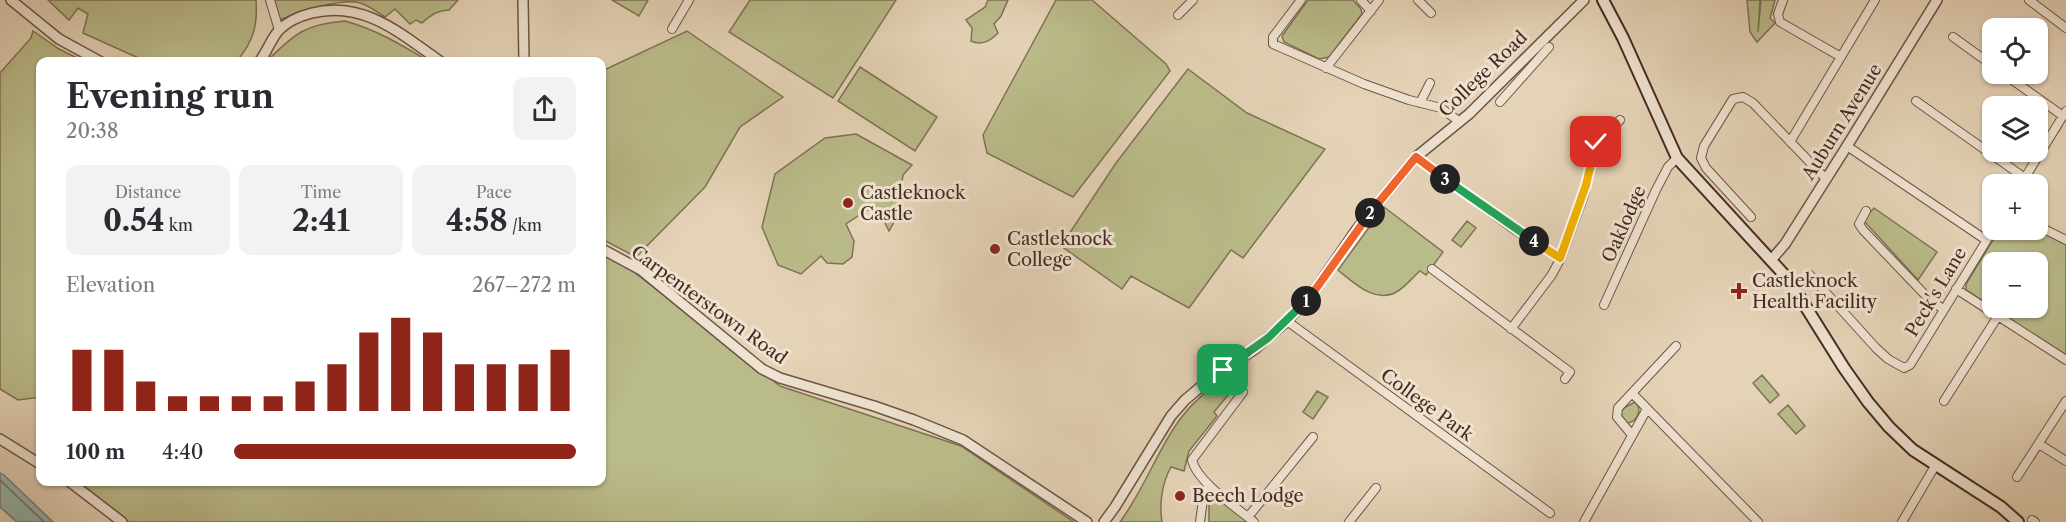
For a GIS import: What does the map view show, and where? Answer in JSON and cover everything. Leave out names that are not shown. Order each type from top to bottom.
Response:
[{"type":"main road","points":[[1603,0],[1623,38],[1677,158],[1694,179],[1772,259],[1801,297],[1862,394],[1889,427],[1913,450],[2001,507],[2018,522]]},
{"type":"street","points":[[11,0],[59,39],[92,57]]},
{"type":"street","points":[[270,0],[279,30]]},
{"type":"street","points":[[523,0],[524,57]]},
{"type":"street","points":[[672,29],[689,0]]},
{"type":"street","points":[[1178,15],[1193,0]]},
{"type":"street","points":[[1301,0],[1272,40],[1273,44],[1326,68],[1420,103],[1441,108],[1460,122]]},
{"type":"street","points":[[1361,0],[1371,11]]},
{"type":"street","points":[[1326,68],[1379,0]]},
{"type":"street","points":[[1418,0],[1431,13]]},
{"type":"street","name":"College Road","points":[[1104,522],[1171,416],[1185,400],[1211,378],[1262,344],[1287,321],[1315,290],[1358,229],[1416,157],[1460,122],[1584,0]]},
{"type":"street","points":[[1783,0],[1778,14],[1780,22],[1842,57]]},
{"type":"street","points":[[1790,142],[1875,0]]},
{"type":"street","name":"Auburn Avenue","points":[[1772,259],[1785,244],[1937,0]]},
{"type":"street","points":[[2029,0],[2066,28]]},
{"type":"street","points":[[262,57],[279,30],[296,18],[315,12],[338,9],[373,15],[434,57]]},
{"type":"street","points":[[1953,37],[1982,58]]},
{"type":"street","points":[[1500,102],[1550,47]]},
{"type":"street","points":[[1523,59],[1531,66]]},
{"type":"street","points":[[1420,103],[1430,83]]},
{"type":"street","points":[[2019,84],[2064,114],[2027,174]]},
{"type":"street","points":[[1751,217],[1706,168],[1701,158],[1704,146],[1730,102],[1737,98],[1743,97],[1753,103],[1826,179]]},
{"type":"street","points":[[1916,101],[2014,174]]},
{"type":"street","points":[[1511,329],[1551,276],[1560,258],[1584,195],[1596,142],[1620,120]]},
{"type":"street","points":[[1847,146],[1982,237]]},
{"type":"street","points":[[1416,157],[1513,228],[1560,258]]},
{"type":"street","name":"Oaklodge","points":[[1604,305],[1656,189],[1668,167],[1677,158]]},
{"type":"street","points":[[1866,211],[1859,224],[1863,230],[1930,300],[1943,309]]},
{"type":"street","points":[[2048,231],[2066,240]]},
{"type":"street","name":"Peck's Lane","points":[[1809,274],[1876,348],[1888,359],[1904,368],[1910,365],[1986,240]]},
{"type":"street","name":"Carpenterstown Road","points":[[606,251],[641,270],[762,369],[780,378],[874,406],[963,440],[1087,522]]},
{"type":"street","points":[[1432,269],[1570,372],[1565,380]]},
{"type":"street","points":[[1956,289],[1982,306]]},
{"type":"street","points":[[1944,401],[1997,318]]},
{"type":"street","points":[[2001,318],[2066,360]]},
{"type":"street","name":"College Park","points":[[1287,321],[1550,513]]},
{"type":"street","points":[[1632,435],[1617,417],[1618,408],[1676,346]]},
{"type":"street","points":[[1243,392],[1192,460],[1193,465],[1209,486],[1251,520],[1312,437]]},
{"type":"street","points":[[1632,393],[1758,522]]},
{"type":"street","points":[[2017,477],[2066,401]]},
{"type":"street","points":[[1584,522],[1647,409]]},
{"type":"street","points":[[0,439],[36,462]]},
{"type":"street","points":[[2039,444],[2066,461]]},
{"type":"street","points":[[1902,522],[1935,466]]},
{"type":"street","points":[[75,486],[122,522]]},
{"type":"street","points":[[1200,522],[1204,492],[1209,486]]},
{"type":"street","points":[[1349,522],[1376,488]]},
{"type":"green space","points":[[48,0],[256,0],[253,33],[240,57],[136,57],[83,33],[88,14],[78,8],[69,20]]},
{"type":"green space","points":[[274,0],[458,0],[449,10],[434,14],[422,23],[416,20],[410,24],[395,9],[385,17],[356,2],[328,5],[279,20]]},
{"type":"green space","points":[[612,0],[648,0],[639,16]]},
{"type":"green space","points":[[750,0],[896,0],[833,98],[729,32]]},
{"type":"green space","points":[[988,0],[1008,0],[1001,16],[994,24],[998,33],[986,42],[971,41],[972,28],[966,20],[985,7]]},
{"type":"green space","points":[[1056,0],[1092,0],[1166,64],[1170,71],[1073,197],[987,153],[983,135]]},
{"type":"green space","points":[[1308,0],[1353,0],[1361,9],[1362,14],[1329,57],[1319,59],[1284,42],[1282,36]]},
{"type":"green space","points":[[1747,0],[1760,0],[1758,32],[1761,0],[1775,0],[1770,18],[1775,23],[1757,42],[1750,32]]},
{"type":"green space","points":[[345,21],[356,24],[398,43],[421,57],[271,57],[301,32],[331,22]]},
{"type":"green space","points":[[33,31],[75,57],[36,57],[36,398],[18,400],[0,389],[0,73],[31,38]]},
{"type":"green space","points":[[687,31],[783,97],[740,127],[705,187],[636,257],[606,241],[606,69]]},
{"type":"green space","points":[[860,67],[937,117],[915,151],[838,101]]},
{"type":"green space","points":[[1188,69],[1247,113],[1325,149],[1243,258],[1231,250],[1189,308],[1131,276],[1122,289],[1061,246],[1116,163]]},
{"type":"green space","points":[[856,134],[912,165],[903,175],[897,217],[889,231],[878,209],[867,210],[846,224],[854,241],[852,257],[843,264],[827,263],[821,256],[801,274],[778,265],[762,227],[775,174],[825,138]]},
{"type":"green space","points":[[1384,207],[1443,252],[1426,275],[1420,271],[1404,287],[1390,295],[1366,291],[1338,270]]},
{"type":"green space","points":[[1874,208],[1937,252],[1918,280],[1865,222],[1866,217]]},
{"type":"green space","points":[[1467,221],[1476,228],[1461,247],[1452,240]]},
{"type":"green space","points":[[2048,235],[2066,244],[2066,355],[2009,318],[2048,318],[2048,252],[1986,252],[1993,240],[2048,240]]},
{"type":"green space","points":[[606,254],[634,272],[780,386],[961,446],[1074,522],[129,522],[84,486],[606,486]]},
{"type":"green space","points":[[1982,258],[1982,300],[1966,290],[1966,284]]},
{"type":"green space","points":[[1762,375],[1779,395],[1770,403],[1753,383]]},
{"type":"green space","points":[[1229,377],[1237,384],[1214,412],[1217,416],[1189,451],[1184,471],[1171,467],[1168,473],[1162,494],[1162,522],[1120,522],[1177,424],[1190,407]]},
{"type":"green space","points":[[1317,391],[1328,397],[1313,419],[1303,412]]},
{"type":"green space","points":[[1635,402],[1639,408],[1638,415],[1628,423],[1623,420],[1621,412]]},
{"type":"green space","points":[[1788,405],[1805,426],[1796,434],[1778,414]]},
{"type":"green space","points":[[1211,493],[1248,522],[1209,522],[1209,494]]},
{"type":"water","points":[[0,473],[53,522],[17,522],[0,507]]},
{"type":"place","name":"Castleknock Castle","points":[[848,203]]},
{"type":"place","name":"Castleknock College","points":[[995,249]]},
{"type":"place","name":"Castleknock Health Facility","points":[[1739,291]]},
{"type":"place","name":"Beech Lodge","points":[[1180,496]]},
{"type":"route","points":[[1223,370],[1243,358],[1287,321],[1315,290],[1380,200],[1416,157],[1513,228],[1560,258],[1584,195],[1596,142]]}]
